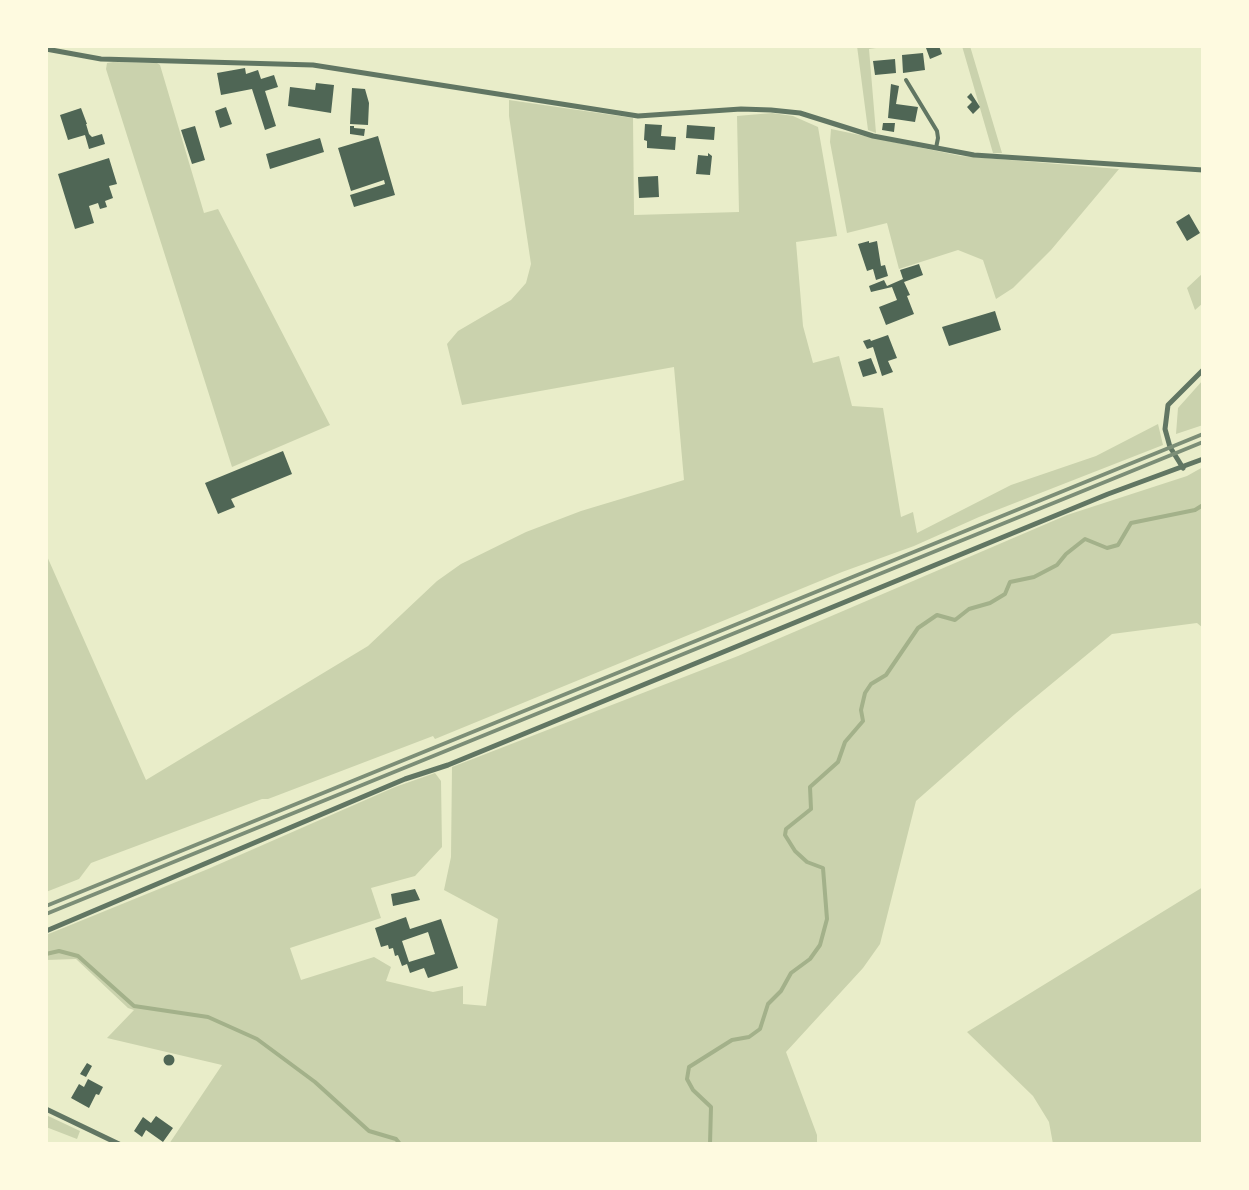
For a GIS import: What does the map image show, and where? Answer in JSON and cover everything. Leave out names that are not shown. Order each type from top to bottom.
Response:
[{"type":"street","points":[[46,49],[101,59],[313,65],[638,116],[741,109],[800,113],[873,136],[974,155],[1203,170]]},
{"type":"street","points":[[1183,468],[1170,447],[1165,429],[1168,405],[1203,370]]},
{"type":"street","points":[[46,931],[405,779],[448,765],[1108,494],[1203,460]]},
{"type":"street","points":[[46,1109],[119,1144]]},
{"type":"lane","points":[[906,80],[937,131],[936,148]]},
{"type":"green space","points":[[857,46],[890,46],[869,49],[876,133],[868,130]]},
{"type":"green space","points":[[962,46],[970,46],[1002,153],[993,153]]},
{"type":"green space","points":[[107,63],[157,63],[160,65],[204,213],[218,209],[330,425],[232,467],[106,69]]},
{"type":"green space","points":[[509,100],[633,118],[634,215],[739,212],[737,116],[772,113],[793,116],[818,127],[837,236],[796,242],[803,326],[813,363],[839,356],[852,406],[883,408],[901,517],[913,512],[917,533],[1011,485],[1096,456],[1158,424],[1163,445],[979,517],[914,546],[842,572],[435,739],[433,736],[268,799],[262,799],[91,863],[79,879],[46,892],[46,554],[146,780],[368,646],[437,581],[461,564],[526,532],[581,511],[684,480],[674,367],[462,405],[447,344],[458,331],[511,300],[526,283],[531,264],[509,116]]},
{"type":"green space","points":[[831,129],[961,156],[1119,169],[1051,250],[1013,288],[996,299],[983,260],[958,250],[899,269],[887,223],[847,233],[830,142]]},
{"type":"green space","points":[[1203,273],[1203,303],[1195,310],[1187,288]]},
{"type":"green space","points":[[1203,380],[1203,425],[1176,434],[1178,408]]},
{"type":"green space","points":[[1203,467],[1203,628],[1197,623],[1112,634],[1015,714],[916,801],[880,944],[863,968],[786,1052],[817,1135],[817,1144],[169,1144],[222,1065],[107,1038],[134,1010],[128,1008],[76,959],[46,960],[46,935],[208,869],[395,787],[435,773],[441,781],[442,847],[415,876],[371,888],[381,918],[290,948],[301,980],[374,957],[391,967],[386,981],[433,992],[463,986],[463,1004],[486,1006],[498,919],[444,890],[451,857],[452,767],[738,656],[1067,515],[1187,476]]},
{"type":"green space","points":[[1203,887],[1203,1144],[1053,1144],[1049,1122],[1033,1096],[967,1032]]},
{"type":"green space","points":[[46,1115],[80,1131],[77,1139],[46,1127]]},
{"type":"building","points":[[939,46],[942,54],[930,59],[926,48]]},
{"type":"building","points":[[923,53],[925,70],[903,73],[902,55]]},
{"type":"building","points":[[895,59],[896,73],[875,75],[873,61]]},
{"type":"building","points":[[245,68],[246,74],[258,70],[261,79],[274,75],[278,87],[265,91],[276,126],[265,130],[252,89],[221,95],[217,73]]},
{"type":"building","points":[[316,83],[334,85],[331,113],[288,106],[290,87],[315,90]]},
{"type":"building","points":[[891,84],[899,86],[896,104],[918,107],[915,122],[888,118]]},
{"type":"building","points":[[352,88],[365,89],[369,103],[368,125],[350,124]]},
{"type":"building","points":[[971,93],[980,107],[973,114],[967,107],[972,102],[967,97]]},
{"type":"building","points":[[226,107],[232,124],[220,128],[215,111]]},
{"type":"building","points":[[81,108],[89,134],[92,137],[102,134],[105,144],[89,149],[85,135],[68,140],[60,115]]},
{"type":"building","points":[[883,123],[895,123],[894,132],[882,130]]},
{"type":"building","points":[[645,124],[662,125],[661,136],[676,137],[675,150],[647,148],[647,141],[644,140]]},
{"type":"building","points":[[687,125],[715,127],[714,140],[686,138]]},
{"type":"building","points":[[195,126],[205,160],[192,164],[181,130]]},
{"type":"building","points":[[350,126],[365,129],[364,136],[350,134]]},
{"type":"building","points":[[378,136],[395,195],[354,207],[350,195],[385,184],[384,180],[351,191],[338,148]]},
{"type":"building","points":[[320,138],[324,152],[270,169],[266,154]]},
{"type":"building","points":[[708,153],[712,156],[710,175],[696,174],[698,155],[708,156]]},
{"type":"building","points":[[109,158],[117,184],[109,186],[113,198],[105,201],[107,207],[100,209],[98,203],[89,206],[94,223],[75,229],[58,174]]},
{"type":"building","points":[[658,176],[659,197],[639,198],[638,177]]},
{"type":"building","points":[[1189,214],[1200,233],[1187,241],[1176,222]]},
{"type":"building","points":[[869,241],[869,243],[877,241],[881,266],[885,265],[888,276],[876,280],[873,269],[867,271],[858,244]]},
{"type":"building","points":[[919,264],[923,275],[904,282],[910,295],[907,296],[914,314],[886,325],[879,307],[897,300],[892,287],[871,292],[869,286],[884,280],[887,286],[903,279],[900,270]]},
{"type":"building","points":[[995,311],[1001,330],[949,346],[942,327]]},
{"type":"building","points":[[888,335],[897,358],[888,361],[893,372],[882,376],[873,347],[867,349],[863,341],[870,339],[871,341]]},
{"type":"building","points":[[871,358],[877,373],[863,377],[858,362]]},
{"type":"building","points":[[283,451],[292,474],[231,499],[235,507],[218,514],[205,483]]},
{"type":"building","points":[[415,889],[420,900],[393,906],[391,894]]},
{"type":"building","points":[[406,917],[410,929],[441,919],[458,968],[428,978],[424,968],[410,973],[407,964],[402,966],[398,955],[395,956],[393,948],[389,949],[388,945],[381,947],[375,928]],"holes":[[[428,932],[435,954],[409,962],[402,941]]]},
{"type":"building","points":[[167,1055],[171,1055],[174,1060],[173,1064],[167,1065],[164,1062],[164,1058]]},
{"type":"building","points":[[87,1063],[92,1066],[86,1077],[80,1074]]},
{"type":"building","points":[[88,1079],[103,1087],[99,1095],[96,1094],[89,1108],[71,1098],[79,1084],[84,1087]]},
{"type":"building","points":[[156,1116],[173,1128],[163,1142],[146,1130],[142,1137],[134,1131],[143,1117],[151,1123]]},
{"type":"waterway","points":[[710,1144],[711,1107],[693,1090],[687,1079],[689,1067],[732,1040],[749,1037],[760,1029],[768,1004],[781,991],[791,973],[810,959],[820,945],[827,919],[823,868],[807,862],[795,851],[785,835],[786,829],[811,809],[810,787],[838,762],[845,742],[863,721],[861,710],[865,693],[871,684],[886,675],[918,628],[937,615],[955,620],[969,609],[990,603],[1005,594],[1010,582],[1034,577],[1057,565],[1066,554],[1085,539],[1107,548],[1118,545],[1131,523],[1195,510],[1203,505]]},
{"type":"waterway","points":[[46,954],[59,951],[78,956],[134,1006],[208,1017],[257,1039],[315,1082],[369,1131],[396,1139],[400,1144]]},
{"type":"railway","points":[[46,906],[1203,434]]},
{"type":"railway","points":[[46,914],[1203,442]]}]
